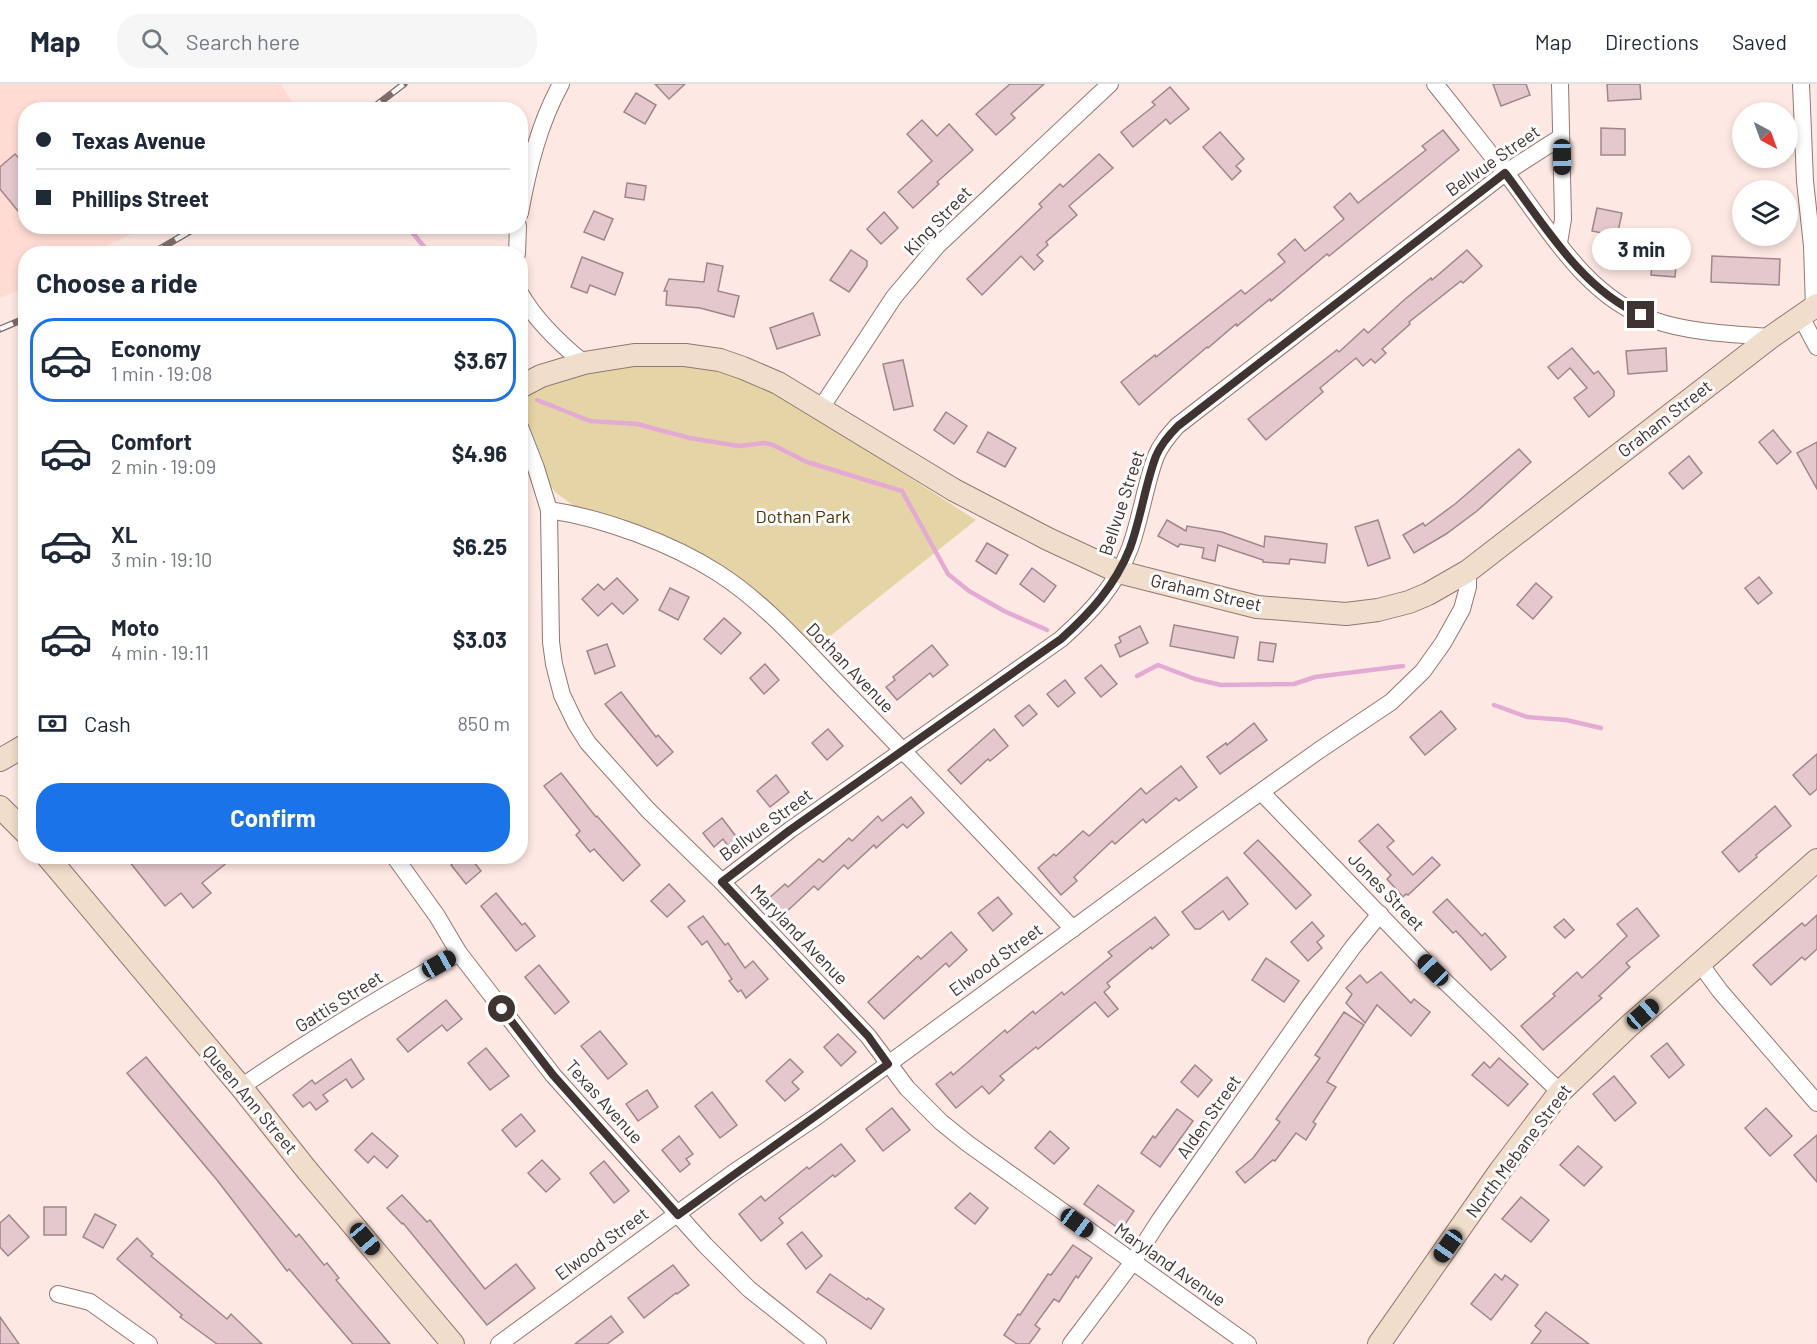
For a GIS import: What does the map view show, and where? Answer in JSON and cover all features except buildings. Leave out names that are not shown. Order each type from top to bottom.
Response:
[{"type":"street","points":[[528,174],[541,130],[561,84]]},
{"type":"street","name":"King Street","points":[[821,408],[894,297],[938,246],[1110,84]]},
{"type":"street","points":[[1435,84],[1582,272],[1612,300],[1653,320],[1681,327],[1771,337]]},
{"type":"street","points":[[1559,243],[1563,219],[1560,84]]},
{"type":"street","points":[[1801,84],[1805,181],[1812,246],[1811,309],[1817,347]]},
{"type":"street","name":"Bellvue Street","points":[[722,882],[790,830],[1061,639],[1086,617],[1108,591],[1119,573],[1137,525],[1156,455],[1165,440],[1178,426],[1505,173],[1561,137]]},
{"type":"street","points":[[528,305],[552,335],[584,363]]},
{"type":"street","name":"Graham Street","points":[[528,383],[541,376],[584,363],[634,355],[685,355],[720,360],[778,383],[954,490],[1119,573],[1257,607],[1346,614],[1378,610],[1409,602],[1468,571],[1771,337],[1811,309]]},
{"type":"street","name":"Maryland Avenue","points":[[528,448],[549,510],[551,642],[554,664],[562,695],[588,742],[639,801],[722,882],[868,1036],[907,1088],[941,1122],[1132,1263],[1248,1344]]},
{"type":"street","name":"Dothan Avenue","points":[[549,510],[579,515],[656,542],[718,573],[751,597],[903,750],[1073,929]]},
{"type":"street","name":"Elwood Street","points":[[499,1344],[1318,751],[1391,702],[1416,679],[1443,643],[1462,609],[1468,571]]},
{"type":"street","points":[[0,760],[18,750]]},
{"type":"street","name":"Jones Street","points":[[1262,793],[1433,970],[1560,1092]]},
{"type":"street","points":[[0,807],[18,825]]},
{"type":"street","name":"North Mebane Street","points":[[1379,1344],[1500,1171],[1560,1092],[1628,1027],[1817,860]]},
{"type":"street","name":"Queen Ann Street","points":[[54,864],[453,1344]]},
{"type":"street","name":"Texas Avenue","points":[[400,864],[437,916],[459,953],[553,1075],[705,1245],[750,1289],[818,1344]]},
{"type":"street","name":"Alden Street","points":[[1071,1344],[1132,1263],[1309,1007],[1380,914]]},
{"type":"street","name":"Gattis Street","points":[[241,1087],[408,982],[459,953]]},
{"type":"street","points":[[1701,964],[1720,991],[1817,1103]]},
{"type":"street","points":[[58,1294],[90,1302],[149,1344]]},
{"type":"shaded area","points":[[0,84],[281,84],[292,102],[18,102],[18,234],[131,234],[107,246],[18,246],[18,290],[0,298]]},
{"type":"green space","name":"Dothan Park","points":[[622,363],[690,364],[760,382],[976,520],[815,648],[770,607],[570,503],[556,493],[547,481],[528,428],[528,391]]},
{"type":"waterway","points":[[414,234],[423,246]]},
{"type":"waterway","points":[[537,400],[590,421],[637,424],[690,438],[739,446],[764,443],[773,445],[807,462],[902,491],[948,574],[969,591],[1004,611],[1047,630]]},
{"type":"waterway","points":[[1137,676],[1158,665],[1195,679],[1221,685],[1294,684],[1315,677],[1403,666]]},
{"type":"waterway","points":[[1494,705],[1527,717],[1566,720],[1601,728]]},
{"type":"railway","points":[[380,102],[404,84]]},
{"type":"railway","points":[[165,246],[185,234]]},
{"type":"railway","points":[[0,329],[18,321]]},
{"type":"route","points":[[502,1009],[553,1075],[678,1215],[733,1173],[816,1117],[888,1064],[868,1036],[722,882],[790,830],[1061,639],[1086,617],[1108,591],[1119,573],[1137,525],[1156,455],[1165,440],[1178,426],[1505,173],[1582,272],[1612,300],[1641,315]]}]
